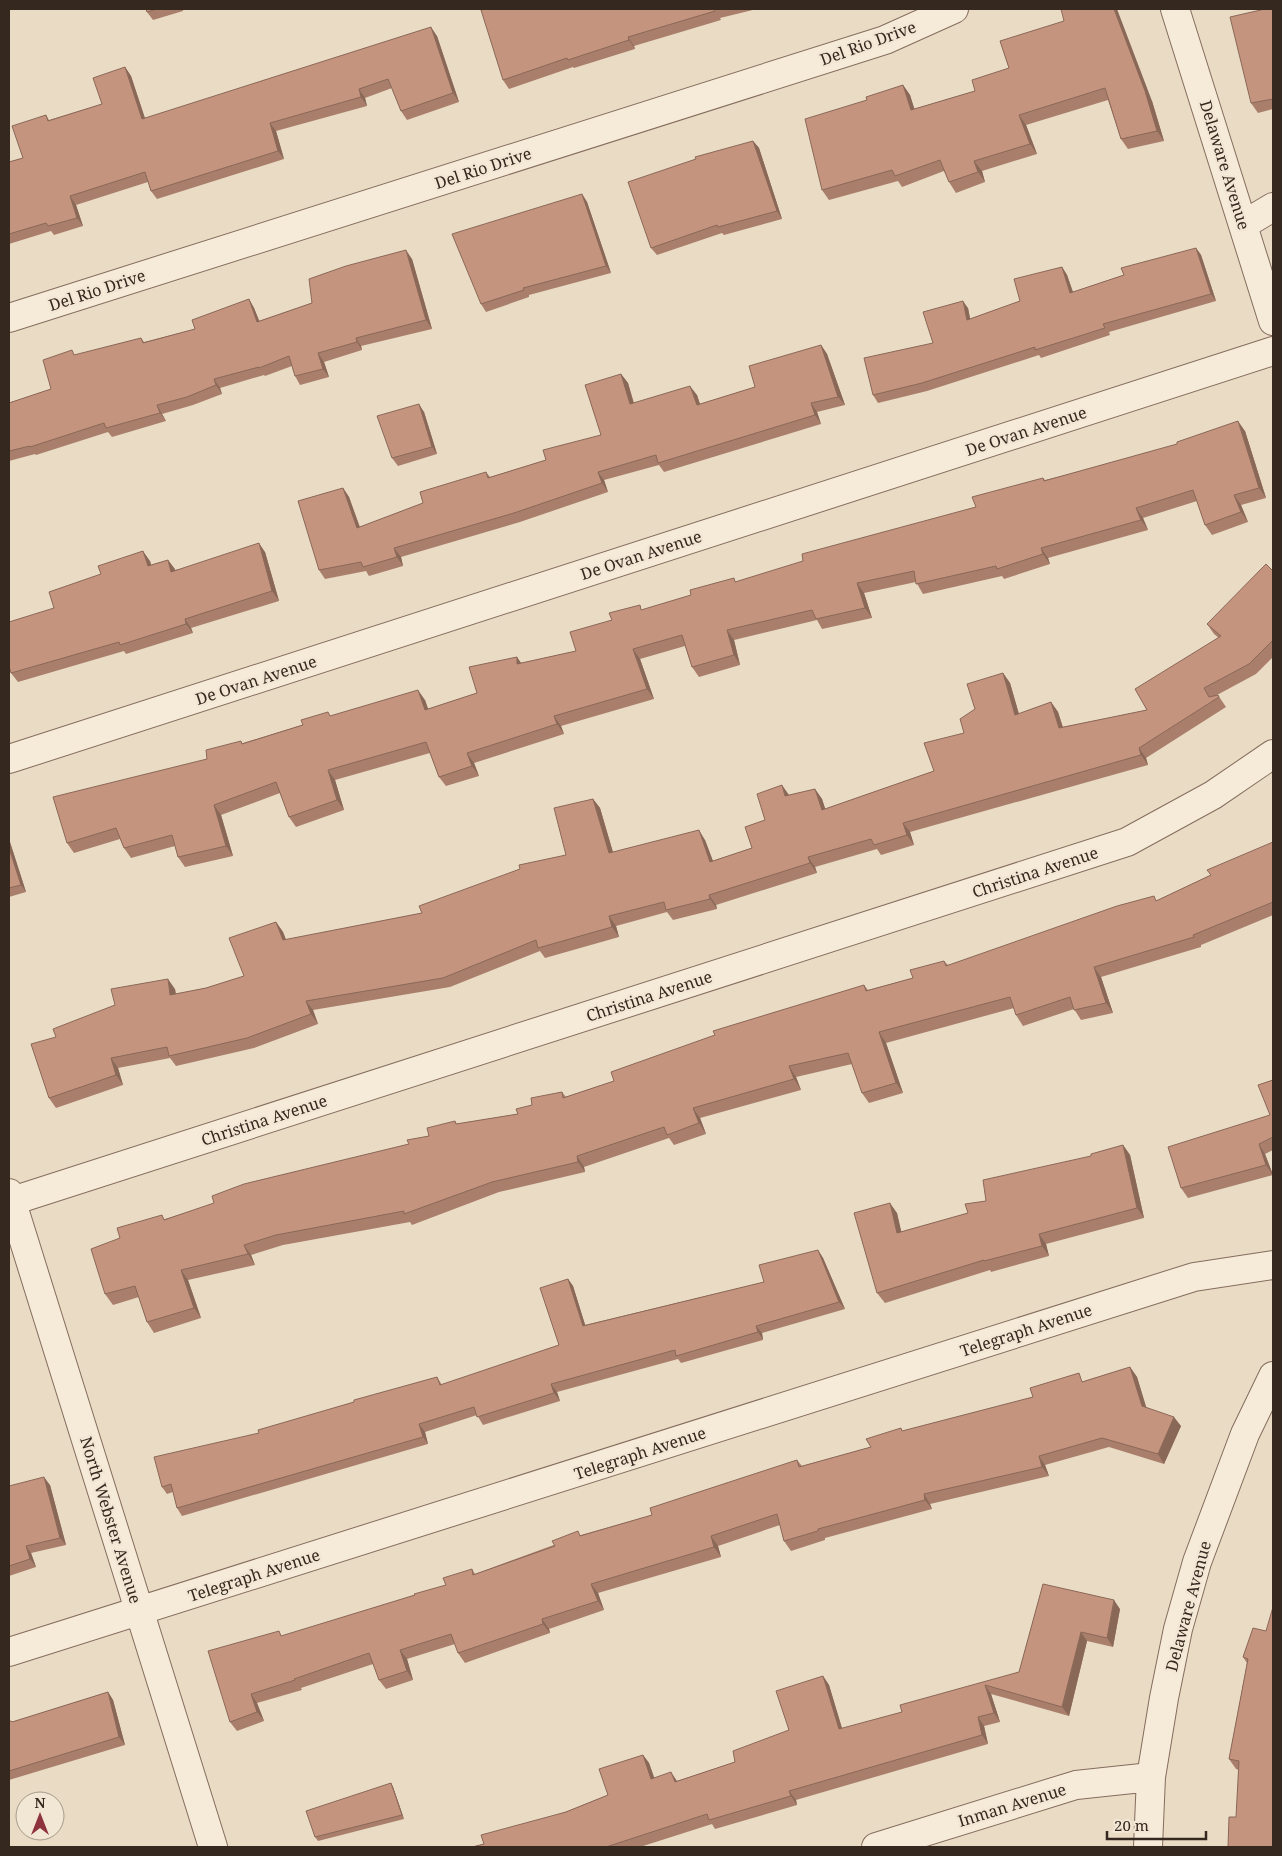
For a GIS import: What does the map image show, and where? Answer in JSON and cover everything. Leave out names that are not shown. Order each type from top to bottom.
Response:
[{"type":"street","name":"Del Rio Drive","points":[[9,318],[876,43],[954,9]]},
{"type":"street","name":"Delaware Avenue","points":[[1175,9],[1273,321]]},
{"type":"street","points":[[1244,224],[1273,207]]},
{"type":"street","name":"De Ovan Avenue","points":[[9,760],[1273,351]]},
{"type":"street","name":"Christina Avenue","points":[[10,1199],[1127,842],[1214,795],[1273,754]]},
{"type":"street","name":"North Webster Avenue","points":[[10,1199],[214,1847]]},
{"type":"street","name":"Telegraph Avenue","points":[[9,1652],[1194,1277],[1273,1265]]},
{"type":"street","name":"Delaware Avenue","points":[[1148,1847],[1152,1777],[1164,1698],[1178,1629],[1197,1562],[1245,1434],[1273,1376]]},
{"type":"street","name":"Inman Avenue","points":[[876,1847],[1076,1785],[1152,1777]]},
{"type":"building","points":[[146,9],[157,9],[147,12]]},
{"type":"building","points":[[714,9],[715,11],[628,37],[629,40],[568,60],[567,58],[503,80],[481,10]]},
{"type":"building","points":[[1061,9],[1114,9],[1145,91],[1157,131],[1121,139],[1105,88],[1019,115],[1030,144],[974,161],[978,172],[949,182],[940,160],[895,176],[892,170],[822,190],[805,119],[867,100],[866,97],[903,85],[911,110],[975,91],[972,80],[1009,68],[1000,41],[1064,21]]},
{"type":"building","points":[[1273,9],[1273,99],[1251,103],[1230,17]]},
{"type":"building","points":[[431,27],[453,93],[401,111],[388,79],[359,89],[361,97],[270,123],[278,151],[151,191],[145,172],[70,196],[77,218],[48,226],[46,223],[9,234],[9,162],[23,158],[12,126],[46,115],[48,121],[102,104],[93,78],[125,67],[142,119]]},
{"type":"building","points":[[753,141],[777,211],[718,227],[717,225],[651,248],[628,182],[696,159],[695,157]]},
{"type":"building","points":[[582,194],[606,266],[523,288],[524,290],[481,304],[452,234]]},
{"type":"building","points":[[1196,248],[1211,294],[1103,324],[1105,328],[1035,350],[1035,347],[922,383],[873,395],[864,358],[933,343],[923,312],[963,301],[967,320],[1020,301],[1014,279],[1062,267],[1070,293],[1124,275],[1121,268]]},
{"type":"building","points":[[406,250],[426,320],[356,338],[357,342],[318,353],[323,369],[295,376],[289,356],[259,368],[214,379],[216,385],[187,397],[157,405],[160,413],[106,428],[104,423],[30,447],[9,451],[9,403],[51,389],[43,360],[72,350],[74,355],[141,338],[143,343],[195,329],[192,320],[249,299],[257,322],[312,303],[309,279],[346,266]]},
{"type":"building","points":[[821,345],[838,397],[811,403],[815,415],[658,463],[656,455],[598,472],[602,483],[514,513],[394,548],[397,557],[363,567],[361,562],[319,570],[298,501],[343,488],[357,528],[423,503],[420,492],[486,472],[488,478],[546,460],[543,450],[601,435],[585,385],[621,374],[630,404],[690,386],[697,405],[755,387],[749,366]]},
{"type":"building","points":[[419,404],[432,447],[392,458],[377,416]]},
{"type":"building","points":[[1238,421],[1259,488],[1234,495],[1241,512],[1205,525],[1193,490],[1136,508],[1141,520],[1041,548],[1043,554],[997,569],[996,566],[916,584],[914,571],[857,583],[865,608],[816,619],[812,610],[727,630],[734,655],[692,667],[682,635],[633,649],[647,689],[554,716],[557,724],[467,753],[472,766],[439,777],[426,742],[328,770],[337,800],[289,817],[276,782],[214,805],[226,846],[178,857],[172,835],[124,848],[116,828],[67,843],[53,797],[207,759],[206,750],[241,741],[242,744],[303,725],[301,720],[328,712],[330,716],[418,690],[425,710],[477,693],[469,667],[517,657],[517,664],[576,651],[570,632],[612,620],[609,613],[640,605],[641,610],[691,595],[690,590],[734,578],[735,582],[803,561],[802,554],[976,507],[972,497],[1043,478],[1044,481],[1177,444],[1177,442]]},
{"type":"building","points":[[259,543],[272,591],[185,619],[186,624],[120,645],[119,642],[11,673],[9,666],[9,622],[54,608],[49,592],[101,574],[98,566],[143,551],[148,566],[168,560],[171,572]]},
{"type":"building","points":[[1266,564],[1273,571],[1273,640],[1249,664],[1204,688],[1209,697],[1218,695],[1219,697],[1139,748],[1141,755],[903,823],[907,835],[874,845],[871,839],[808,857],[810,863],[709,895],[710,899],[666,910],[664,902],[609,916],[612,927],[538,948],[536,940],[443,978],[306,1001],[311,1014],[247,1038],[169,1056],[167,1047],[111,1058],[116,1075],[49,1098],[31,1044],[56,1037],[53,1029],[115,1005],[111,989],[168,979],[170,995],[206,988],[244,976],[229,938],[276,922],[283,940],[422,913],[419,906],[520,869],[519,865],[566,855],[554,808],[593,799],[609,853],[699,830],[710,862],[752,848],[745,827],[765,820],[757,794],[782,785],[785,796],[815,789],[822,810],[934,771],[924,743],[964,733],[960,719],[975,709],[967,684],[1003,673],[1015,715],[1051,702],[1059,728],[1147,710],[1135,689],[1221,636],[1207,624]]},
{"type":"building","points":[[1273,842],[1273,902],[1193,935],[1194,937],[1094,967],[1106,1003],[1074,1010],[1070,997],[1016,1015],[1010,997],[879,1032],[896,1083],[862,1093],[848,1053],[789,1066],[794,1079],[693,1108],[699,1123],[667,1135],[664,1127],[577,1156],[578,1162],[492,1182],[404,1214],[404,1211],[276,1235],[244,1245],[248,1254],[181,1270],[194,1308],[147,1322],[135,1286],[105,1294],[91,1249],[120,1238],[117,1228],[162,1215],[164,1220],[214,1203],[212,1196],[244,1184],[409,1144],[407,1140],[429,1136],[427,1128],[455,1121],[456,1124],[518,1114],[516,1109],[532,1105],[531,1098],[562,1092],[563,1098],[614,1081],[611,1072],[715,1035],[713,1031],[864,985],[866,991],[913,978],[910,970],[944,961],[946,966],[1117,906],[1154,896],[1156,901],[1211,875],[1207,870]]},
{"type":"building","points":[[9,848],[21,885],[9,888]]},
{"type":"building","points":[[1273,1080],[1273,1137],[1259,1144],[1266,1165],[1181,1188],[1168,1147],[1270,1115],[1258,1085]]},
{"type":"building","points":[[1123,1145],[1137,1208],[1039,1234],[1042,1246],[984,1260],[877,1293],[854,1213],[890,1203],[897,1233],[968,1213],[965,1204],[986,1201],[983,1180],[1091,1156],[1091,1154]]},
{"type":"building","points":[[818,1250],[839,1302],[756,1326],[758,1332],[676,1356],[675,1350],[551,1384],[554,1393],[477,1417],[474,1407],[419,1424],[423,1437],[177,1508],[171,1484],[162,1487],[154,1457],[259,1433],[258,1430],[354,1402],[354,1400],[437,1377],[440,1385],[559,1345],[540,1288],[568,1279],[583,1326],[764,1282],[759,1265]]},
{"type":"building","points":[[1130,1367],[1142,1406],[1174,1417],[1158,1454],[1102,1438],[1039,1456],[1042,1467],[924,1494],[925,1500],[818,1529],[818,1531],[784,1541],[777,1514],[711,1536],[714,1547],[591,1584],[598,1601],[542,1619],[543,1624],[458,1653],[451,1634],[400,1650],[407,1671],[379,1680],[369,1653],[251,1694],[257,1712],[230,1722],[208,1651],[279,1631],[281,1636],[415,1595],[446,1585],[443,1578],[472,1569],[473,1575],[555,1546],[552,1541],[578,1531],[580,1536],[652,1515],[650,1508],[797,1460],[799,1467],[871,1447],[866,1439],[901,1428],[902,1431],[1033,1397],[1030,1388],[1079,1373],[1082,1382]]},
{"type":"building","points":[[44,1477],[60,1538],[26,1546],[30,1559],[9,1566],[9,1486]]},
{"type":"building","points":[[1043,1584],[1114,1600],[1107,1638],[1081,1632],[1062,1707],[985,1685],[994,1713],[978,1717],[982,1735],[789,1791],[791,1796],[709,1820],[707,1814],[606,1847],[472,1847],[484,1844],[481,1835],[566,1812],[608,1795],[599,1769],[643,1755],[651,1779],[671,1772],[675,1782],[735,1762],[733,1751],[789,1730],[776,1691],[823,1676],[839,1729],[902,1712],[900,1705],[1019,1672]]},
{"type":"building","points":[[1273,1607],[1273,1847],[1228,1847],[1229,1817],[1236,1817],[1239,1761],[1229,1759],[1248,1659],[1243,1657],[1253,1628],[1266,1631]]},
{"type":"building","points":[[108,1692],[119,1737],[9,1771],[9,1721],[12,1722]]},
{"type":"building","points":[[391,1783],[402,1815],[315,1837],[306,1811]]}]
